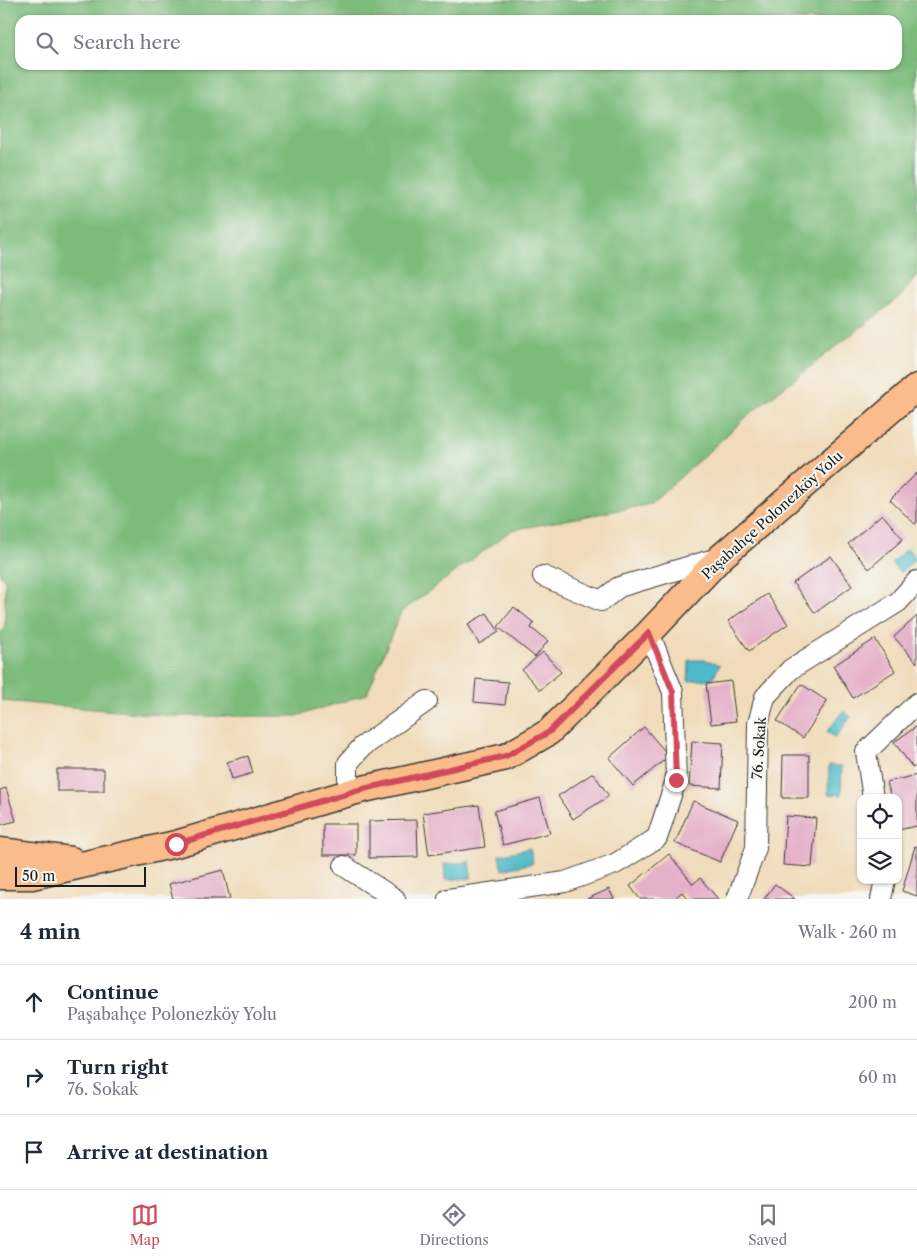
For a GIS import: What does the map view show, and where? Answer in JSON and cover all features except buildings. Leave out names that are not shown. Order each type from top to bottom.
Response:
[{"type":"main road","name":"Paşabahçe Polonezköy Yolu","points":[[0,876],[32,876],[86,862],[176,844],[348,794],[506,756],[549,732],[649,633],[721,556],[917,387]]},
{"type":"main road","name":"Paşabahçe Polonezköy Yolu","points":[[0,851],[86,862]]},
{"type":"street","points":[[543,576],[601,601],[619,587],[721,556]]},
{"type":"street","name":"76. Sokak","points":[[737,899],[756,848],[758,724],[765,697],[791,669],[898,602],[917,582]]},
{"type":"street","points":[[448,899],[565,882],[615,864],[657,838],[676,780],[673,692],[649,633]]},
{"type":"street","points":[[348,794],[348,763],[362,747],[427,701]]},
{"type":"street","points":[[873,794],[866,766],[866,752],[917,703]]},
{"type":"street","points":[[344,866],[395,899]]},
{"type":"street","points":[[881,899],[884,884]]},
{"type":"green space","points":[[0,0],[917,0],[917,275],[900,297],[753,411],[651,504],[512,530],[401,612],[367,694],[297,716],[175,716],[2,701],[0,634],[5,626],[5,579],[0,575]]},
{"type":"water","points":[[907,548],[916,558],[900,573],[891,563]]},
{"type":"water","points":[[689,660],[706,660],[720,665],[712,679],[688,681]]},
{"type":"water","points":[[843,711],[851,717],[835,738],[827,732]]},
{"type":"water","points":[[829,765],[842,766],[841,795],[828,794]]},
{"type":"water","points":[[530,848],[533,863],[502,870],[499,855]]},
{"type":"water","points":[[470,862],[471,878],[445,880],[444,864]]},
{"type":"route","points":[[176,844],[359,790],[506,756],[549,732],[649,633],[673,692],[676,780]]}]
